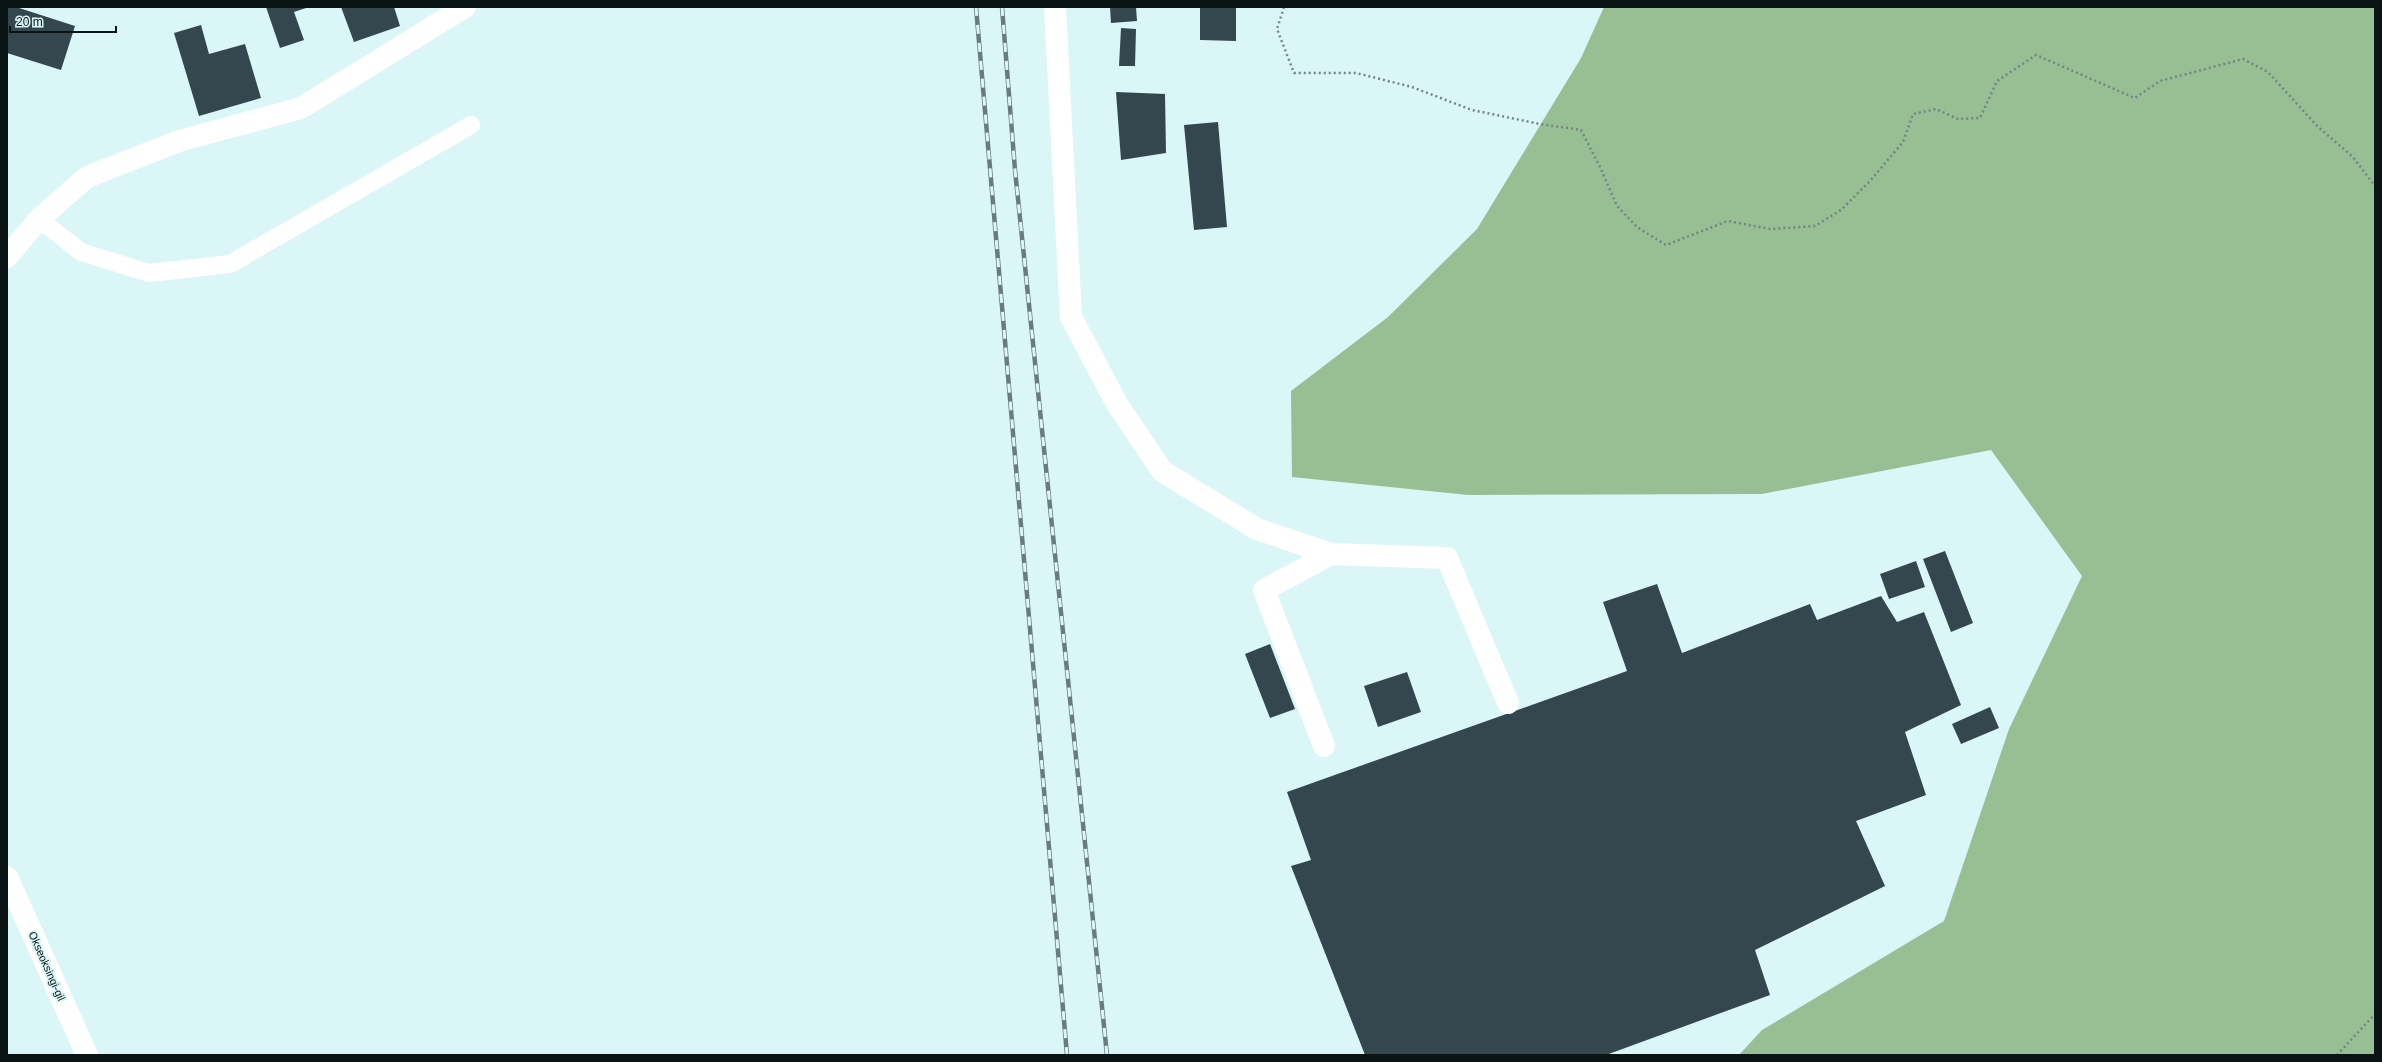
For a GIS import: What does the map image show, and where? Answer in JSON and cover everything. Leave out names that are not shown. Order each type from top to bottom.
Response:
[{"type":"street","points":[[7,257],[39,220],[87,176],[179,141],[301,108],[465,7]]},
{"type":"street","points":[[1055,7],[1072,317],[1117,404],[1162,471],[1257,530],[1331,554],[1447,558],[1508,703]]},
{"type":"street","points":[[1324,746],[1264,590],[1331,554]]},
{"type":"street","name":"Okseoksingi-gil","points":[[7,877],[87,1055]]},
{"type":"lane","points":[[39,220],[81,252],[149,273],[230,264],[471,125]]},
{"type":"path","points":[[1284,7],[1277,29],[1294,73],[1356,73],[1412,87],[1472,110],[1540,124],[1581,130],[1600,167],[1617,206],[1637,227],[1666,245],[1728,221],[1770,229],[1815,226],[1841,210],[1870,181],[1903,142],[1913,114],[1936,109],[1958,119],[1980,118],[1997,81],[2036,55],[2135,98],[2160,81],[2243,59],[2268,72],[2317,126],[2353,157],[2375,186]]},
{"type":"path","points":[[2337,1055],[2375,1014]]},
{"type":"green space","points":[[1604,7],[2375,7],[2375,1055],[1739,1055],[1762,1030],[1944,921],[2009,729],[2082,576],[1991,450],[1762,494],[1468,495],[1292,477],[1291,391],[1388,317],[1477,229],[1581,58]]},
{"type":"building","points":[[8,7],[16,7],[75,26],[61,70],[7,53]]},
{"type":"building","points":[[266,7],[309,7],[294,12],[304,40],[280,48]]},
{"type":"building","points":[[341,7],[394,7],[400,26],[354,42]]},
{"type":"building","points":[[1110,7],[1136,7],[1137,21],[1111,23]]},
{"type":"building","points":[[1200,7],[1236,7],[1236,41],[1200,40]]},
{"type":"building","points":[[201,25],[209,54],[245,44],[261,98],[199,116],[174,33]]},
{"type":"building","points":[[1121,28],[1136,29],[1135,66],[1119,66]]},
{"type":"building","points":[[1116,92],[1165,94],[1166,153],[1121,160]]},
{"type":"building","points":[[1218,122],[1227,227],[1194,230],[1184,125]]},
{"type":"building","points":[[1945,551],[1973,623],[1951,632],[1923,559]]},
{"type":"building","points":[[1916,561],[1925,587],[1889,599],[1880,574]]},
{"type":"building","points":[[1657,584],[1682,653],[1810,604],[1817,620],[1881,596],[1897,622],[1924,612],[1961,705],[1905,732],[1926,795],[1856,821],[1885,886],[1755,950],[1770,995],[1606,1055],[1365,1055],[1291,866],[1311,860],[1287,792],[1627,671],[1603,602]]},
{"type":"building","points":[[1270,644],[1295,709],[1270,718],[1245,654]]},
{"type":"building","points":[[1407,672],[1421,712],[1378,727],[1364,686]]},
{"type":"building","points":[[1990,707],[1999,728],[1961,744],[1952,724]]},
{"type":"railway","points":[[976,7],[1067,1055]]},
{"type":"railway","points":[[1002,7],[1015,170],[1107,1055]]}]
